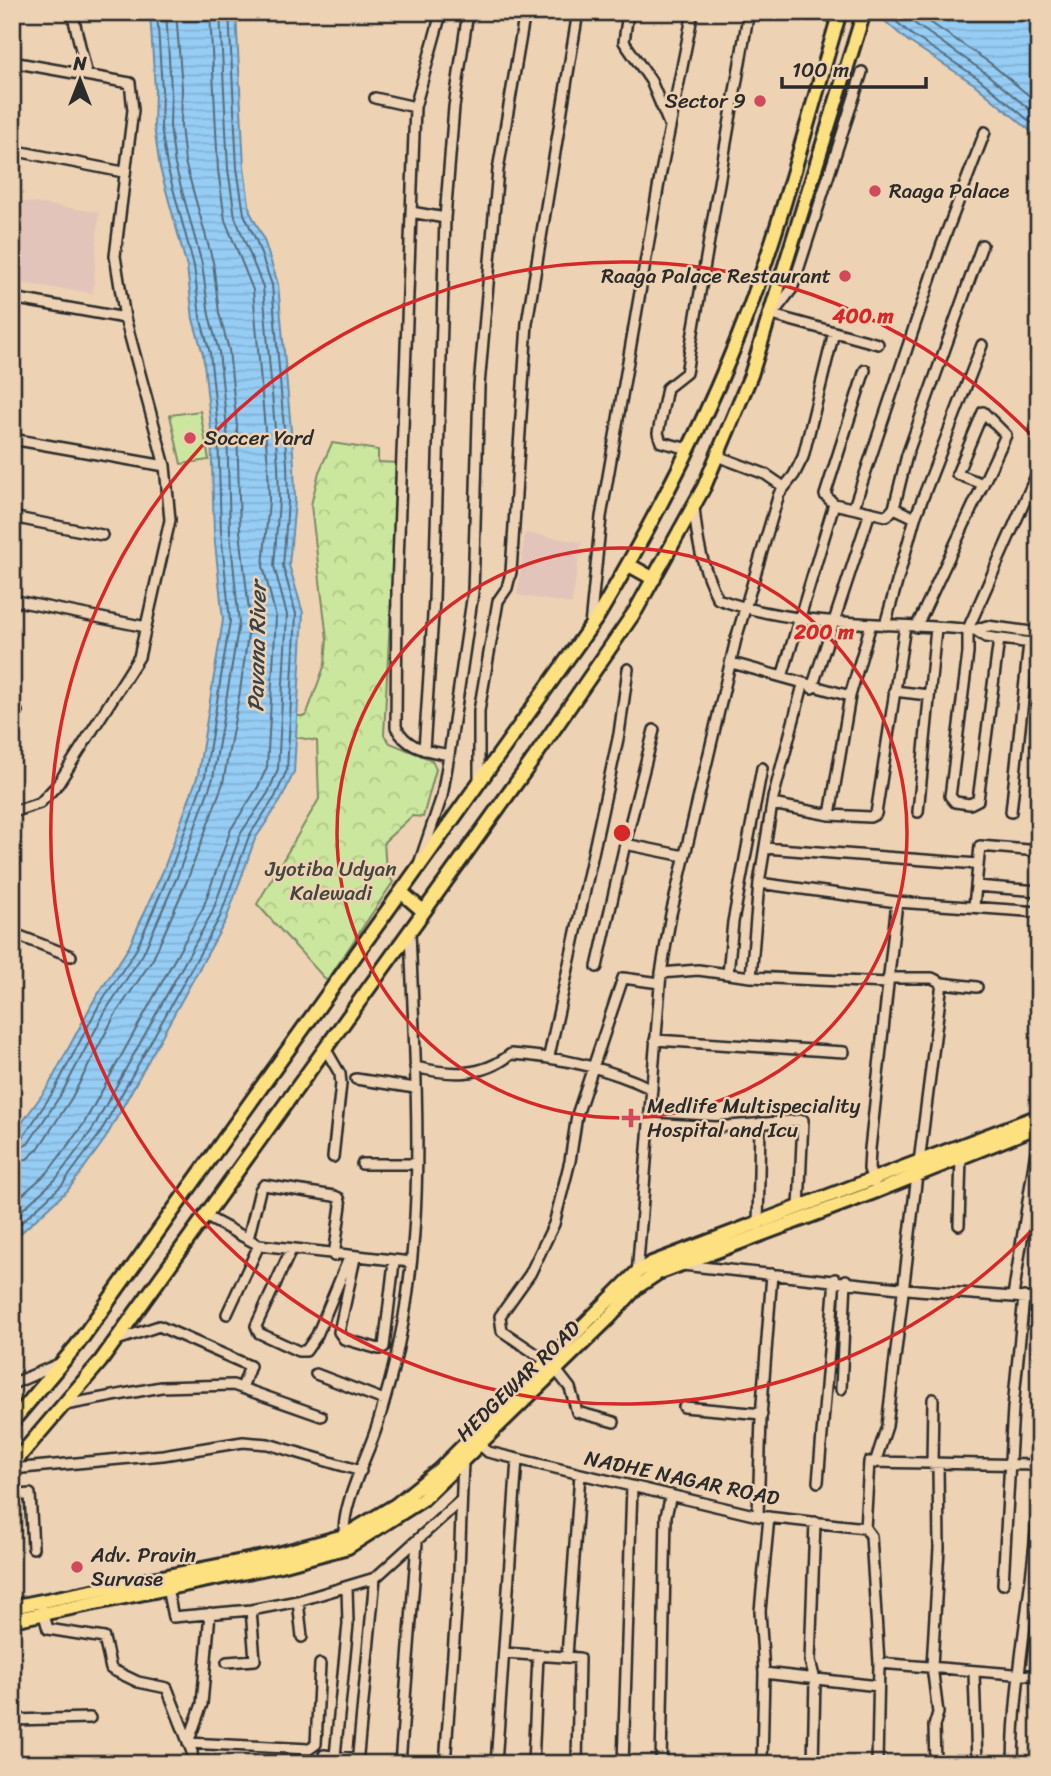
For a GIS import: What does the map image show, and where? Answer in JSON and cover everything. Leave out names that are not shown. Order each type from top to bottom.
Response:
[{"type":"main road","points":[[14,1419],[63,1362],[590,628],[629,565],[689,449],[759,281],[840,12]]},
{"type":"main road","points":[[12,1467],[65,1405],[115,1340],[205,1216],[600,664],[654,579],[717,456],[772,315],[864,12]]},
{"type":"main road","points":[[629,565],[654,579]]},
{"type":"main road","points":[[401,892],[423,911]]},
{"type":"main road","name":"HEDGEWAR ROAD","points":[[552,1366],[637,1272],[875,1186],[1039,1116]]},
{"type":"main road","name":"HEDGEWAR ROAD","points":[[918,1169],[961,1157],[1039,1126]]},
{"type":"main road","name":"HEDGEWAR ROAD","points":[[758,1227],[799,1207],[875,1186]]},
{"type":"main road","name":"HEDGEWAR ROAD","points":[[12,1620],[42,1608],[278,1553],[346,1541],[415,1491],[476,1441],[637,1287],[677,1259]]},
{"type":"main road","name":"HEDGEWAR ROAD","points":[[12,1608],[42,1608],[167,1588],[296,1561],[402,1515],[463,1461],[476,1441]]},
{"type":"street","points":[[72,12],[87,75]]},
{"type":"street","points":[[424,750],[434,600],[445,219],[453,118],[468,12]]},
{"type":"street","points":[[417,869],[442,796],[474,593],[479,386],[498,170],[525,12]]},
{"type":"street","points":[[479,783],[480,711],[498,601],[507,588],[511,572],[527,323],[578,12]]},
{"type":"street","points":[[628,12],[624,42],[652,81],[670,126]]},
{"type":"street","points":[[590,628],[601,517],[670,126],[693,12]]},
{"type":"street","points":[[440,17],[415,107],[395,716],[396,727],[404,741],[424,750],[449,755]]},
{"type":"street","points":[[689,449],[661,442],[658,432],[667,388],[686,373],[747,22]]},
{"type":"street","points":[[12,62],[130,83],[133,110],[123,172],[115,256],[125,317],[165,466],[170,520],[139,657],[58,784],[40,803],[12,812]]},
{"type":"street","points":[[862,72],[792,289],[772,315],[878,344]]},
{"type":"street","points":[[375,98],[415,107]]},
{"type":"street","points":[[854,507],[942,244],[985,132]]},
{"type":"street","points":[[12,150],[123,172]]},
{"type":"street","points":[[411,212],[445,219]]},
{"type":"street","points":[[865,370],[825,495],[834,504],[887,516],[894,508],[907,455],[982,245]]},
{"type":"street","points":[[12,298],[125,317]]},
{"type":"street","points":[[637,1287],[660,978],[684,856],[746,609],[779,494],[803,457],[834,332]]},
{"type":"street","points":[[886,625],[915,518],[982,345]]},
{"type":"street","points":[[916,627],[983,484],[1006,434],[983,412],[957,474],[983,484]]},
{"type":"street","points":[[12,439],[165,466]]},
{"type":"street","points":[[717,456],[765,474],[784,487]]},
{"type":"street","points":[[999,639],[978,800],[970,804],[955,802],[951,789],[972,630],[1039,469]]},
{"type":"street","points":[[782,677],[834,504]]},
{"type":"street","points":[[694,505],[698,549],[707,578],[718,599],[746,609],[798,620],[972,630],[987,626],[1039,633]]},
{"type":"street","points":[[894,508],[915,518]]},
{"type":"street","points":[[751,977],[759,883],[772,804],[808,686],[870,512]]},
{"type":"street","points":[[12,517],[102,534]]},
{"type":"street","points":[[12,600],[146,627]]},
{"type":"street","points":[[830,815],[850,696],[871,624]]},
{"type":"street","points":[[772,804],[830,815],[870,817],[878,810],[880,774],[905,626]]},
{"type":"street","points":[[918,813],[936,628]]},
{"type":"street","points":[[972,630],[986,637],[1034,644],[1012,812]]},
{"type":"street","points":[[732,663],[850,696]]},
{"type":"street","points":[[549,1056],[619,734],[628,669]]},
{"type":"street","points":[[894,691],[928,695]]},
{"type":"street","points":[[597,967],[654,730]]},
{"type":"street","points":[[728,974],[733,922],[762,768]]},
{"type":"street","points":[[625,844],[684,856]]},
{"type":"street","points":[[974,906],[980,846],[1039,851]]},
{"type":"street","points":[[765,848],[978,864]]},
{"type":"street","points":[[759,883],[897,902],[1039,912]]},
{"type":"street","points":[[976,886],[1039,891]]},
{"type":"street","points":[[875,1186],[870,1149],[897,902]]},
{"type":"street","points":[[346,1541],[351,1500],[393,1369],[411,1262],[416,1164],[410,930]]},
{"type":"street","points":[[12,933],[71,956]]},
{"type":"street","points":[[614,1422],[577,1412],[570,1388],[552,1366],[502,1331],[499,1316],[530,1274],[554,1224],[570,1161],[577,1115],[623,978],[660,978],[698,970],[751,977],[888,981],[932,978],[942,983],[977,987]]},
{"type":"street","points":[[875,1463],[887,1426],[942,983]]},
{"type":"street","points":[[655,1040],[844,1052]]},
{"type":"street","points":[[325,1048],[340,1074],[341,1084],[333,1157]]},
{"type":"street","points":[[415,1067],[443,1073],[466,1073],[495,1067],[510,1054],[549,1056],[626,1076],[652,1088]]},
{"type":"street","points":[[356,1079],[415,1088]]},
{"type":"street","points":[[649,1123],[716,1127],[803,1120],[799,1207]]},
{"type":"street","points":[[758,1227],[761,1122]]},
{"type":"street","points":[[1013,1296],[1039,1132]]},
{"type":"street","points":[[959,1225],[961,1157]]},
{"type":"street","points":[[362,1164],[416,1164]]},
{"type":"street","points":[[248,1239],[260,1190],[264,1185],[334,1196],[340,1198],[341,1205],[334,1256]]},
{"type":"street","points":[[205,1216],[259,1245],[334,1256],[411,1262]]},
{"type":"street","points":[[228,1314],[259,1245]]},
{"type":"street","points":[[291,1250],[256,1326],[259,1333],[298,1351],[306,1351],[317,1335],[352,1258]]},
{"type":"street","points":[[352,1258],[340,1332],[344,1339],[379,1349],[384,1347],[389,1321],[394,1262]]},
{"type":"street","points":[[677,1259],[903,1288],[1039,1299]]},
{"type":"street","points":[[758,1516],[772,1273]]},
{"type":"street","points":[[818,1482],[835,1279]]},
{"type":"street","points":[[841,1389],[846,1280]]},
{"type":"street","points":[[1003,1584],[1013,1408],[1024,1297]]},
{"type":"street","points":[[115,1340],[159,1326],[250,1366],[243,1388]]},
{"type":"street","points":[[12,1384],[63,1362]]},
{"type":"street","points":[[316,1374],[384,1400]]},
{"type":"street","points":[[65,1405],[161,1387],[202,1384],[243,1388],[321,1416]]},
{"type":"street","points":[[933,1399],[939,1548],[932,1667],[938,1713],[934,1726],[935,1764]]},
{"type":"street","points":[[684,1407],[762,1414]]},
{"type":"street","points":[[12,1467],[138,1458],[243,1441],[268,1444],[361,1471]]},
{"type":"street","name":"NADHE NAGAR ROAD","points":[[476,1441],[488,1452],[758,1516],[865,1528]]},
{"type":"street","points":[[517,1459],[496,1763],[533,1764],[538,1656]]},
{"type":"street","points":[[445,1764],[459,1571],[463,1461]]},
{"type":"street","points":[[877,1764],[879,1663],[872,1536],[865,1528],[869,1462],[1039,1465]]},
{"type":"street","points":[[567,1656],[580,1474]]},
{"type":"street","points":[[624,1764],[632,1486]]},
{"type":"street","points":[[12,1496],[30,1494],[33,1548]]},
{"type":"street","points":[[661,1764],[666,1533],[671,1495]]},
{"type":"street","points":[[1013,1764],[1018,1675],[1025,1640],[1039,1495]]},
{"type":"street","points":[[167,1588],[173,1617],[251,1610],[298,1601],[347,1587],[375,1578],[460,1501]]},
{"type":"street","points":[[762,1764],[764,1673],[760,1611],[769,1517]]},
{"type":"street","points":[[813,1764],[814,1680],[810,1661],[815,1522]]},
{"type":"street","points":[[400,1764],[417,1542]]},
{"type":"street","points":[[324,1755],[357,1761],[375,1578]]},
{"type":"street","points":[[335,1756],[348,1624],[347,1587]]},
{"type":"street","points":[[298,1601],[302,1637]]},
{"type":"street","points":[[42,1608],[48,1629],[104,1637],[111,1669],[138,1682],[167,1688],[193,1763],[217,1764]]},
{"type":"street","points":[[227,1662],[255,1660],[251,1610]]},
{"type":"street","points":[[188,1743],[202,1704],[210,1613]]},
{"type":"street","points":[[504,1653],[579,1658],[577,1764]]},
{"type":"street","points":[[879,1663],[1039,1676]]},
{"type":"street","points":[[188,1743],[309,1749],[316,1744],[320,1664]]},
{"type":"street","points":[[974,1672],[977,1764]]},
{"type":"street","points":[[764,1673],[878,1686]]},
{"type":"street","points":[[12,1720],[89,1718]]},
{"type":"shaded area","points":[[12,200],[99,212],[93,293],[12,282]]},
{"type":"shaded area","points":[[525,533],[581,542],[572,604],[517,595]]},
{"type":"green space","name":"Soccer Yard","points":[[200,411],[209,460],[181,464],[170,415]]},
{"type":"green space","name":"Jyotiba Udyan Kalewadi","points":[[332,443],[378,450],[378,462],[398,463],[384,735],[390,743],[432,760],[436,769],[423,817],[412,816],[384,842],[386,871],[393,882],[327,981],[257,904],[319,799],[317,741],[295,737],[296,716],[306,716],[325,664],[327,639],[311,505],[319,472]]},
{"type":"water","name":"Pavana River","points":[[150,12],[236,12],[244,167],[250,212],[263,237],[278,284],[294,464],[295,501],[289,565],[303,613],[294,772],[281,800],[255,839],[226,920],[105,1139],[68,1190],[12,1241],[12,1137],[49,1085],[93,1002],[129,947],[163,871],[198,775],[223,620],[214,533],[211,429],[203,354],[193,319],[187,267],[160,168],[154,127],[155,89]]},
{"type":"water","points":[[874,12],[1033,12],[1039,18],[1039,138],[974,84],[908,41]]},
{"type":"place","name":"Sector 9","points":[[760,101]]},
{"type":"place","name":"Raaga Palace","points":[[875,191]]},
{"type":"place","name":"Raaga Palace Restaurant","points":[[845,276]]},
{"type":"place","name":"Soccer Yard","points":[[190,438]]},
{"type":"place","name":"Medlife Multispeciality Hospital and Icu","points":[[631,1118]]},
{"type":"place","name":"Adv. Pravin Survase","points":[[77,1567]]}]
